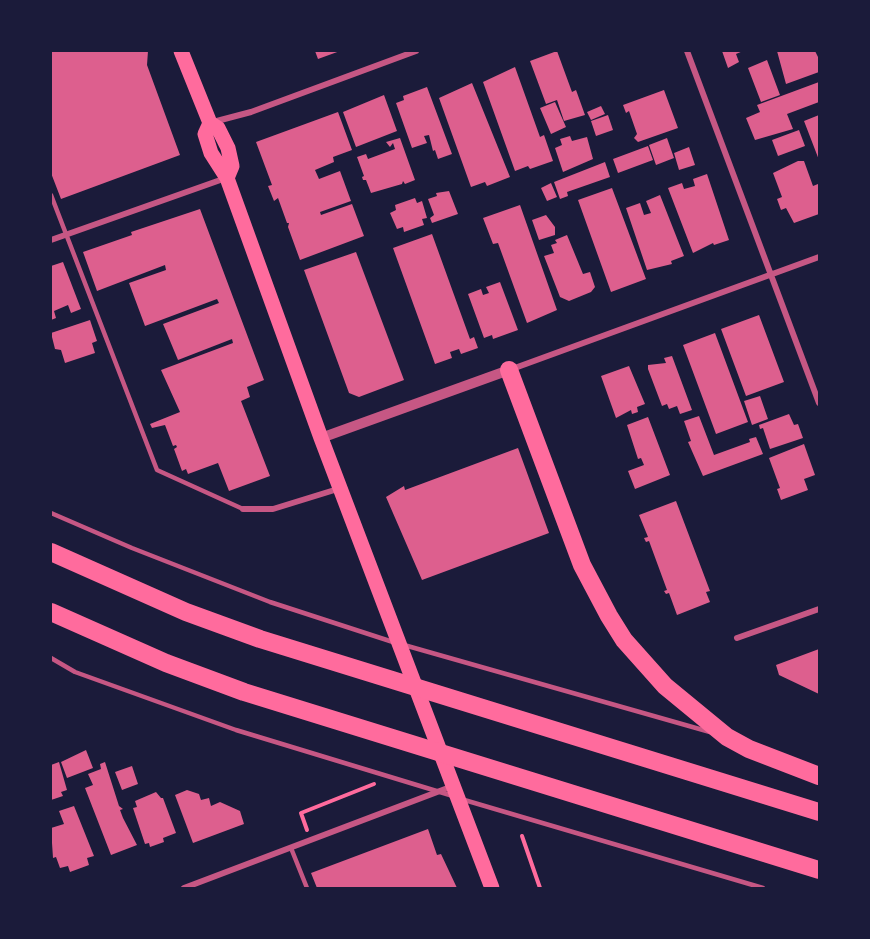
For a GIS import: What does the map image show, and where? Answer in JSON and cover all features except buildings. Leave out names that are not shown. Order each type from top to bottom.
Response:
[{"type":"highway","points":[[509,370],[561,514],[586,573],[609,616],[631,648],[665,686],[727,737],[749,749],[819,776]]},
{"type":"highway","points":[[51,552],[186,612],[260,639],[819,812]]},
{"type":"highway","points":[[51,612],[166,663],[244,693],[819,870]]},
{"type":"main road","points":[[181,51],[210,123],[218,128],[228,148],[232,166],[227,178],[321,438],[492,888]]},
{"type":"street","points":[[210,123],[250,112],[416,51]]},
{"type":"street","points":[[687,51],[819,403]]},
{"type":"street","points":[[51,240],[227,178]]},
{"type":"street","points":[[321,438],[819,256]]},
{"type":"street","points":[[243,509],[273,509],[340,488]]},
{"type":"street","points":[[737,638],[819,609]]},
{"type":"street","points":[[184,888],[453,786]]},
{"type":"lane","points":[[51,195],[157,470],[243,509]]},
{"type":"lane","points":[[51,513],[270,603],[519,680],[727,737]]},
{"type":"lane","points":[[51,658],[75,672],[236,730],[389,778],[763,888]]},
{"type":"lane","points":[[291,848],[307,888]]},
{"type":"path","points":[[301,813],[389,778]]},
{"type":"path","points":[[522,836],[540,888]]}]
